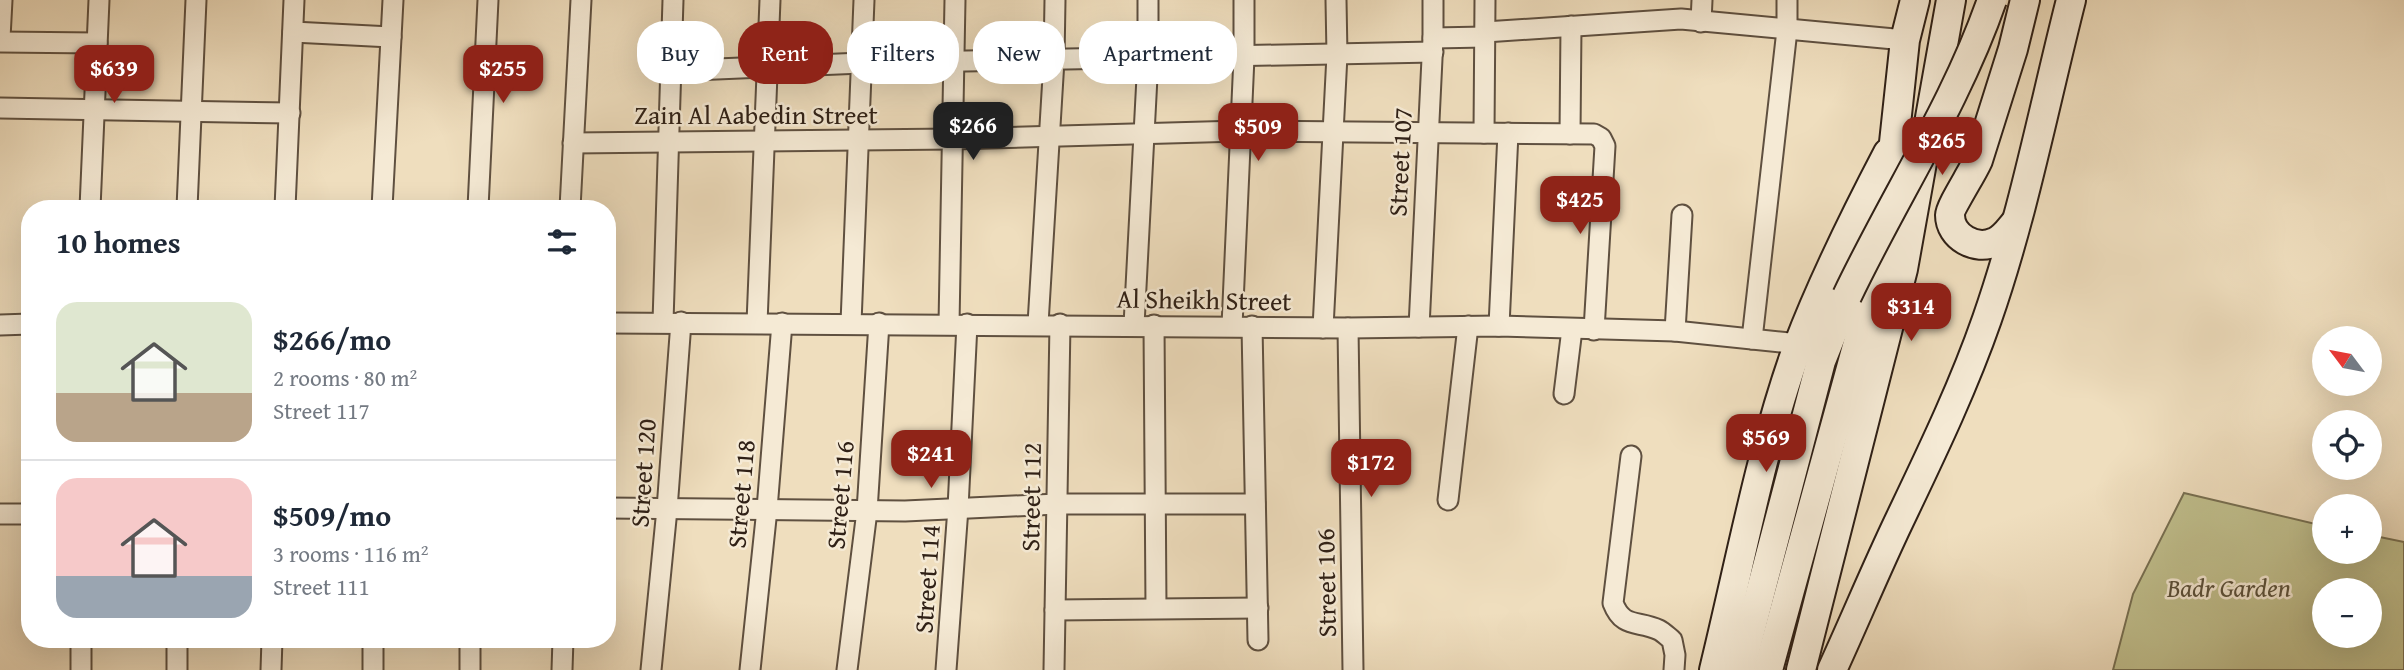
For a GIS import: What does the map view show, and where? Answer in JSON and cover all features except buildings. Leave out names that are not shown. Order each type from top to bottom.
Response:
[{"type":"main road","points":[[1768,670],[1873,288],[1886,217],[1905,40],[1915,0]]},
{"type":"main road","points":[[1801,670],[1903,269],[1951,0]]},
{"type":"main road","points":[[1740,670],[1821,361],[1847,296],[1889,210],[1954,92],[1992,0]]},
{"type":"main road","points":[[2015,223],[1997,241],[1980,245],[1964,239],[1958,233],[1950,215],[1951,208],[1972,175],[1978,160],[2013,49],[2025,0]]},
{"type":"main road","points":[[1832,670],[1972,361],[1998,285],[2071,0]]},
{"type":"main road","points":[[1944,40],[1955,48],[1978,56],[1990,56],[2013,49]]},
{"type":"main road","points":[[1714,670],[1773,426],[1799,344],[1844,240],[1894,141]]},
{"type":"street","points":[[2,0],[0,40],[97,43]]},
{"type":"street","points":[[90,200],[99,0]]},
{"type":"street","points":[[187,200],[196,0]]},
{"type":"street","points":[[285,200],[293,0]]},
{"type":"street","points":[[382,200],[393,0]]},
{"type":"street","points":[[478,200],[488,0]]},
{"type":"street","points":[[570,200],[581,0]]},
{"type":"street","name":"Street 120","points":[[672,21],[673,0]]},
{"type":"street","points":[[769,21],[770,0]]},
{"type":"street","points":[[863,0],[863,21]]},
{"type":"street","name":"Street 114","points":[[955,0],[955,21]]},
{"type":"street","points":[[1055,0],[1055,21]]},
{"type":"street","points":[[1148,0],[1148,21]]},
{"type":"street","points":[[1244,0],[1240,131],[1242,326],[1255,504],[1258,640]]},
{"type":"street","points":[[1323,328],[1337,55],[1336,0]]},
{"type":"street","name":"Street 107","points":[[1419,327],[1433,0]]},
{"type":"street","points":[[1484,133],[1485,0]]},
{"type":"street","points":[[1701,22],[1702,0]]},
{"type":"street","points":[[1752,338],[1787,30],[1787,0]]},
{"type":"street","points":[[1237,57],[1337,55],[1433,45],[1485,34],[1681,19],[1905,40]]},
{"type":"street","points":[[1570,134],[1572,26]]},
{"type":"street","points":[[293,32],[391,37]]},
{"type":"street","name":"Street 120","points":[[651,670],[667,509],[672,322],[668,142],[670,84]]},
{"type":"street","points":[[757,323],[767,84]]},
{"type":"street","points":[[851,323],[861,84]]},
{"type":"street","name":"Street 114","points":[[946,670],[958,508],[954,84]]},
{"type":"street","points":[[1038,324],[1052,84]]},
{"type":"street","points":[[1134,325],[1146,84]]},
{"type":"street","points":[[0,108],[290,113]]},
{"type":"street","name":"Zain Al Aabedin Street","points":[[573,143],[953,139],[1240,131],[1594,134],[1601,138],[1605,146],[1594,330]]},
{"type":"street","points":[[1499,326],[1508,133]]},
{"type":"street","points":[[1675,331],[1682,215]]},
{"type":"street","name":"Al Sheikh Street","points":[[616,323],[1323,328],[1499,326],[1675,331],[1799,344]]},
{"type":"street","name":"Street 118","points":[[750,670],[767,509],[782,323]]},
{"type":"street","name":"Street 116","points":[[847,670],[867,511],[879,323]]},
{"type":"street","points":[[0,325],[21,324]]},
{"type":"street","name":"Street 112","points":[[1054,670],[1060,324]]},
{"type":"street","points":[[1154,325],[1156,608]]},
{"type":"street","points":[[1448,500],[1468,326]]},
{"type":"street","name":"Street 106","points":[[1348,328],[1353,670]]},
{"type":"street","points":[[1563,394],[1572,329]]},
{"type":"street","points":[[1631,456],[1613,603],[1617,614],[1628,622],[1659,630],[1672,640],[1674,670]]},
{"type":"street","points":[[616,508],[867,511],[1057,504],[1255,504]]},
{"type":"street","points":[[0,514],[21,514]]},
{"type":"street","points":[[1055,610],[1258,608]]},
{"type":"street","points":[[81,648],[81,670]]},
{"type":"street","points":[[177,648],[177,670]]},
{"type":"street","points":[[271,670],[272,648]]},
{"type":"street","points":[[373,648],[373,670]]},
{"type":"street","points":[[470,648],[470,670]]},
{"type":"street","points":[[562,670],[563,648]]},
{"type":"green space","name":"Badr Garden","points":[[2184,493],[2312,523],[2312,564],[2382,564],[2382,537],[2404,542],[2404,670],[2113,670],[2133,594]]}]
